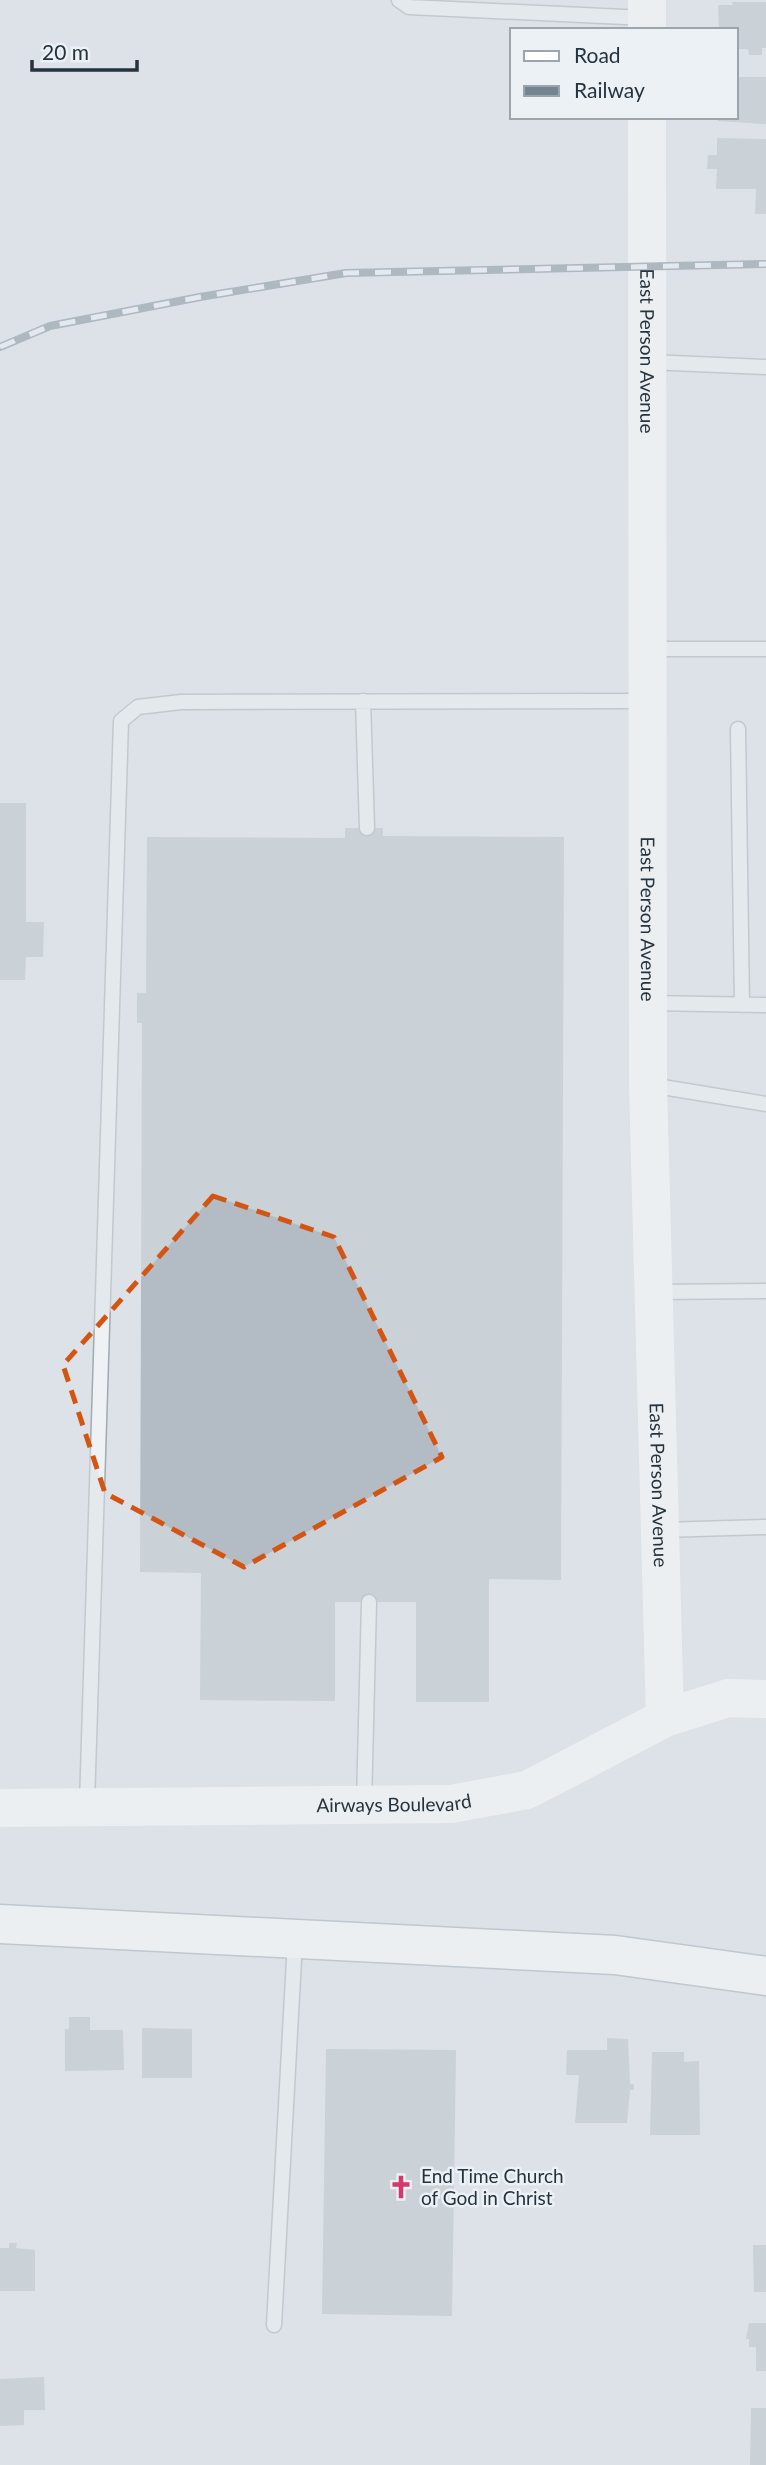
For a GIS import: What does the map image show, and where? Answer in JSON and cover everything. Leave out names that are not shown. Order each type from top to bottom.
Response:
[{"type":"main road","name":"East Person Avenue","points":[[647,119],[648,1003],[665,1718]]},
{"type":"main road","name":"Airways Boulevard","points":[[0,1808],[451,1804],[527,1790],[665,1718],[728,1698],[766,1699]]},
{"type":"main road","points":[[0,1924],[615,1955],[766,1976]]},
{"type":"lane","points":[[400,0],[409,6],[490,13],[647,16]]},
{"type":"lane","points":[[648,362],[766,367]]},
{"type":"lane","points":[[648,649],[766,649]]},
{"type":"lane","points":[[363,701],[367,828]]},
{"type":"lane","points":[[87,1809],[121,721],[138,707],[181,702],[649,701]]},
{"type":"lane","points":[[738,729],[742,1005]]},
{"type":"lane","points":[[648,1003],[766,1006]]},
{"type":"lane","points":[[649,1085],[766,1104]]},
{"type":"lane","points":[[654,1292],[766,1291]]},
{"type":"lane","points":[[661,1530],[766,1527]]},
{"type":"lane","points":[[364,1805],[369,1602]]},
{"type":"lane","points":[[274,2325],[295,1939]]},
{"type":"highlighted area","points":[[213,1196],[334,1237],[442,1457],[244,1567],[105,1493],[63,1365]]},
{"type":"building","points":[[732,2],[766,2],[766,48],[762,48],[762,55],[749,55],[748,49],[738,49],[738,28],[719,28],[718,5],[733,5]]},
{"type":"building","points":[[738,77],[766,77],[766,124],[718,121],[738,119]]},
{"type":"building","points":[[717,138],[766,139],[766,214],[755,214],[756,189],[716,189],[717,169],[707,169],[708,155],[717,155]]},
{"type":"building","points":[[0,803],[26,803],[26,922],[44,922],[43,957],[26,957],[25,980],[0,980]]},
{"type":"building","points":[[345,828],[383,828],[383,836],[564,837],[561,1580],[489,1579],[489,1702],[416,1702],[416,1602],[335,1602],[335,1701],[200,1700],[201,1573],[140,1572],[142,1023],[137,1023],[137,993],[146,993],[147,837],[345,838]]},
{"type":"building","points":[[69,2017],[90,2017],[90,2030],[123,2030],[124,2070],[65,2071],[65,2029],[69,2029]]},
{"type":"building","points":[[142,2028],[192,2029],[192,2078],[142,2078]]},
{"type":"building","points":[[607,2038],[628,2039],[630,2084],[634,2084],[634,2090],[630,2090],[627,2123],[575,2123],[579,2075],[566,2075],[567,2050],[607,2050]]},
{"type":"building","points":[[326,2049],[456,2050],[452,2316],[322,2314]]},
{"type":"building","points":[[652,2052],[684,2052],[684,2062],[699,2061],[700,2135],[650,2135]]},
{"type":"building","points":[[9,2243],[17,2243],[16,2248],[35,2250],[35,2291],[0,2291],[0,2248],[9,2248]]},
{"type":"building","points":[[753,2245],[766,2245],[766,2292],[754,2292]]},
{"type":"building","points":[[749,2323],[766,2323],[766,2371],[756,2371],[756,2347],[749,2347],[749,2339],[746,2339]]},
{"type":"building","points":[[44,2377],[45,2410],[24,2410],[24,2425],[0,2426],[0,2379]]},
{"type":"building","points":[[751,2408],[766,2408],[766,2465],[750,2465]]},
{"type":"railway","points":[[0,347],[50,326],[200,297],[346,273],[766,264]]},
{"type":"place","name":"End Time Church of God in Christ","points":[[401,2187]]}]
